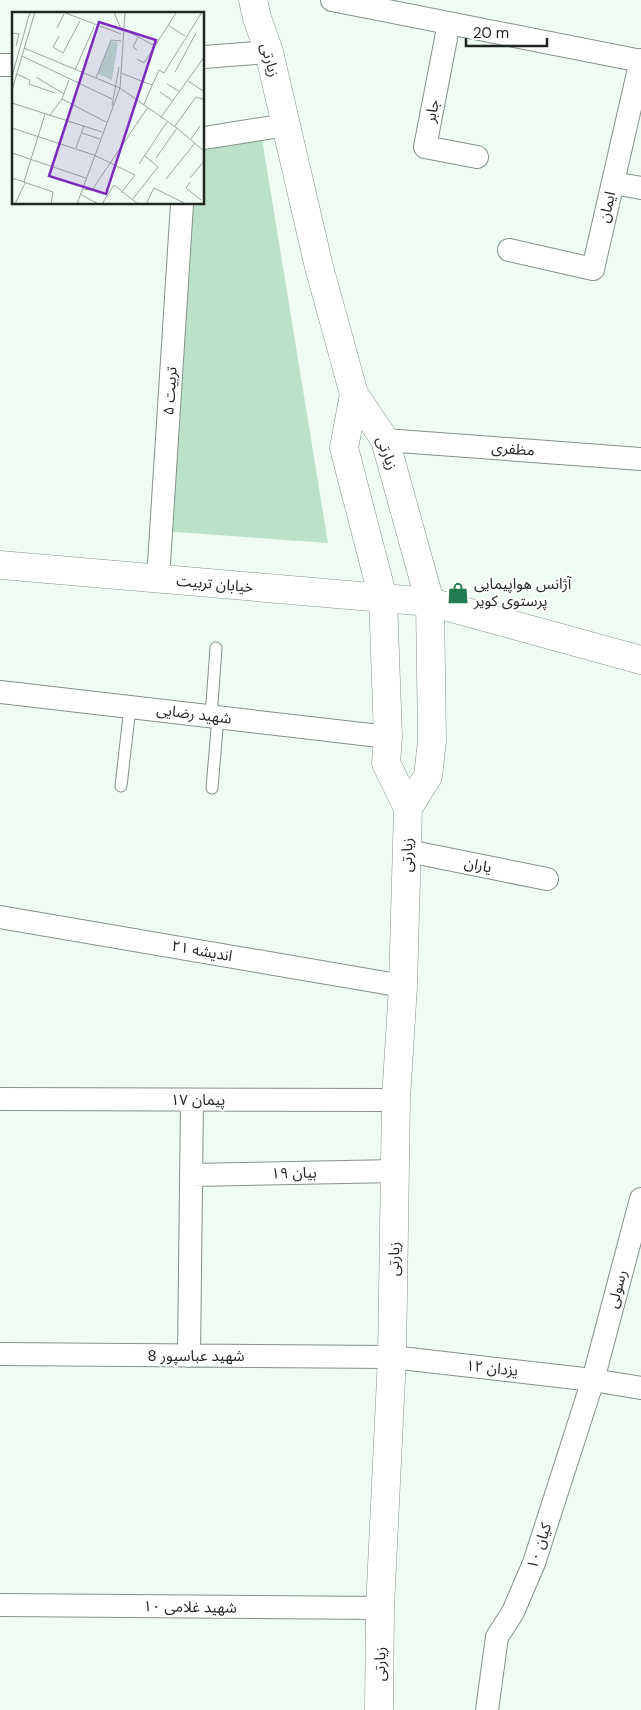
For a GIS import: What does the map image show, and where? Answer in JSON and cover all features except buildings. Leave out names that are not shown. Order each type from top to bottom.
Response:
[{"type":"street","points":[[332,0],[641,60]]},
{"type":"street","name":"زیارتی","points":[[251,6],[270,52],[319,267],[354,394],[385,440],[430,602],[432,741],[428,776],[408,808]]},
{"type":"street","name":"جابر","points":[[450,23],[425,147],[477,157]]},
{"type":"street","points":[[205,57],[270,52]]},
{"type":"street","name":"ایمان","points":[[509,250],[593,269],[641,60]]},
{"type":"street","points":[[205,138],[286,125]]},
{"type":"street","points":[[613,183],[641,188]]},
{"type":"street","name":"تربیت ۵","points":[[158,579],[182,205]]},
{"type":"street","name":"زیارتی","points":[[354,394],[344,448],[383,598],[388,737],[386,763],[408,808],[403,986],[396,1100],[392,1357],[380,1608],[379,1710]]},
{"type":"street","name":"مظفری","points":[[385,440],[641,459]]},
{"type":"street","name":"خیابان تربیت","points":[[0,566],[430,602],[641,660]]},
{"type":"street","name":"شهید رضایی","points":[[0,692],[388,737]]},
{"type":"street","name":"یاران","points":[[408,851],[547,879]]},
{"type":"street","name":"اندیشه ۲۱","points":[[0,917],[403,986]]},
{"type":"street","name":"پیمان ۱۷","points":[[0,1099],[396,1100]]},
{"type":"street","points":[[189,1356],[192,1100]]},
{"type":"street","name":"بیان ۱۹","points":[[191,1175],[396,1171]]},
{"type":"street","name":"رسولی","points":[[593,1380],[641,1199]]},
{"type":"street","name":"شهید عباسپور 8","points":[[0,1354],[392,1357]]},
{"type":"street","name":"یزدان ۱۲","points":[[392,1357],[593,1380],[641,1388]]},
{"type":"street","name":"کیان ۱۰","points":[[487,1710],[496,1636],[513,1612],[534,1563],[593,1380]]},
{"type":"street","name":"شهید غلامی ۱۰","points":[[0,1605],[380,1608]]},
{"type":"lane","points":[[212,788],[216,648]]},
{"type":"lane","points":[[121,786],[130,707]]},
{"type":"green space","points":[[262,139],[328,543],[161,531],[182,205],[205,205],[205,149]]},
{"type":"place","name":"آژانس هواپیمایی پرستوی کویر","points":[[458,593]]}]
